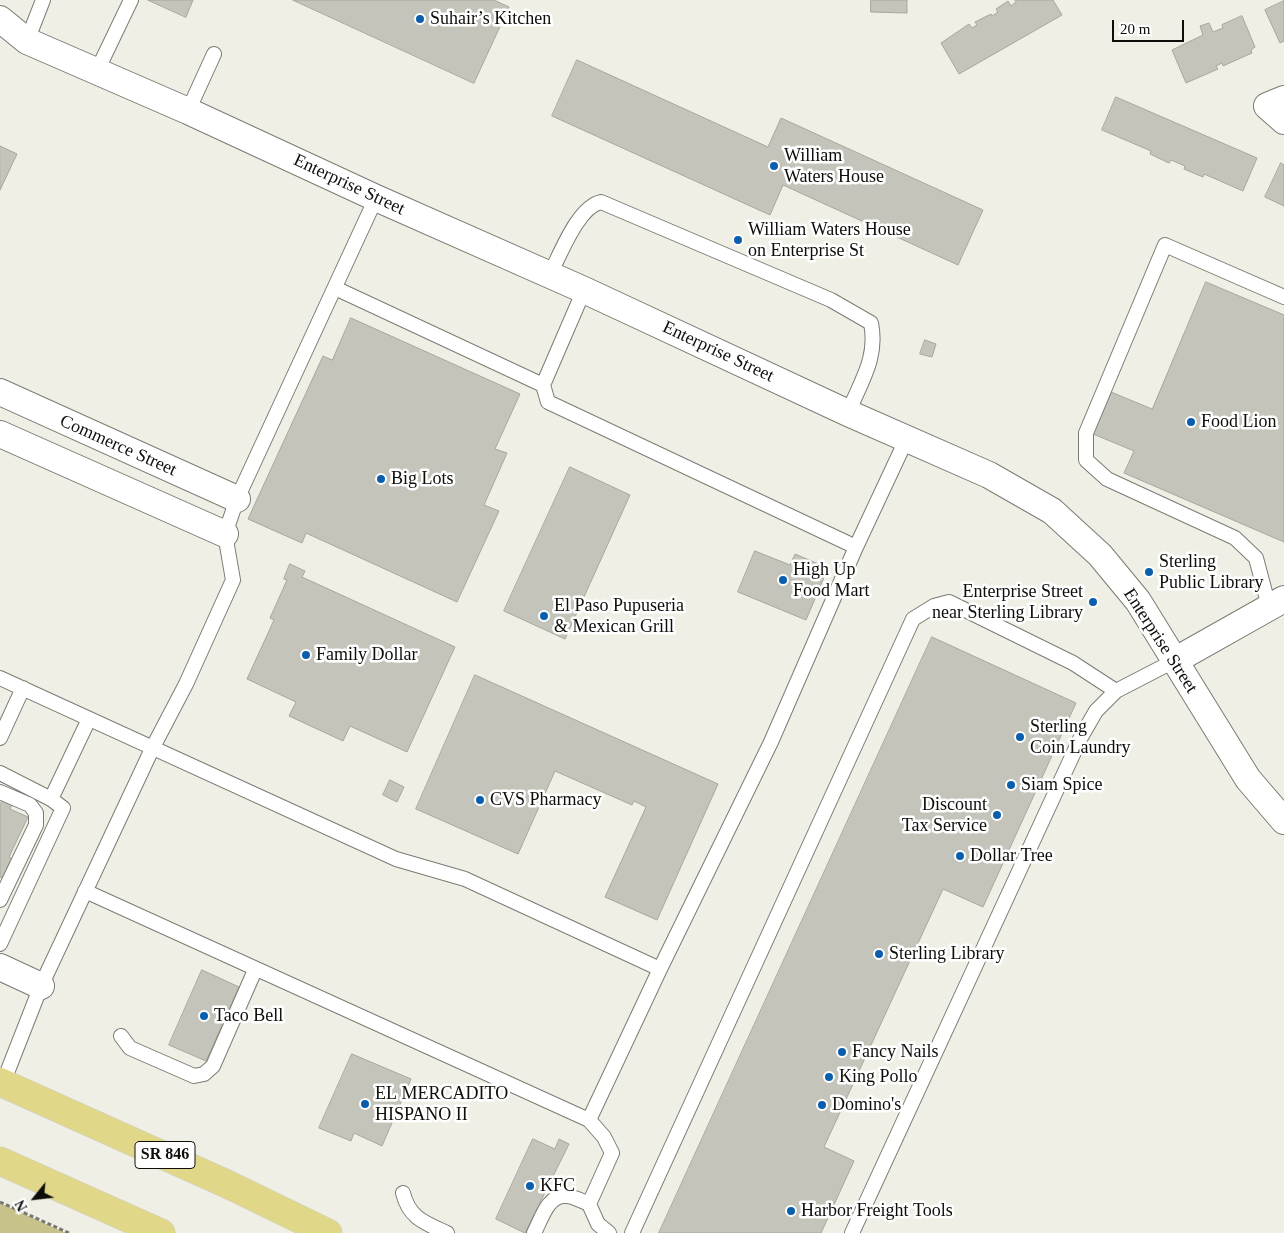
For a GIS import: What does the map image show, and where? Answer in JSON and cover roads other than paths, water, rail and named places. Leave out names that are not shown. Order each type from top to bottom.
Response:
[{"type":"main road","name":"SR 846","points":[[1,1085],[209,1176],[328,1233]]},
{"type":"main road","points":[[0,1161],[161,1233]]},
{"type":"street","name":"Enterprise Street","points":[[0,20],[27,41],[188,111],[376,198],[550,274],[848,413],[989,475],[1052,511],[1100,555],[1138,601],[1248,779],[1284,821]]},
{"type":"street","name":"Enterprise Street","points":[[0,40],[27,41]]},
{"type":"street","points":[[1284,99],[1267,106],[1284,120]]},
{"type":"street","name":"Commerce Street","points":[[0,392],[237,499]]},
{"type":"street","points":[[0,434],[225,534]]},
{"type":"street","points":[[1174,661],[1276,603]]},
{"type":"street","points":[[0,967],[41,986]]},
{"type":"lane","points":[[27,41],[44,0]]},
{"type":"lane","points":[[97,72],[131,0]]},
{"type":"lane","points":[[188,111],[214,54]]},
{"type":"lane","points":[[1,1085],[41,986],[152,749],[186,684],[233,580],[225,534],[237,499],[376,198]]},
{"type":"lane","points":[[550,274],[583,213],[592,204],[602,202],[832,300],[870,323],[874,337],[873,354],[848,413]]},
{"type":"lane","points":[[1276,603],[1256,558],[1235,538],[1108,479],[1086,460],[1086,433],[1165,245],[1284,297]]},
{"type":"lane","points":[[335,288],[543,385]]},
{"type":"lane","points":[[584,290],[543,385],[548,402],[856,547]]},
{"type":"lane","points":[[589,1120],[660,969],[771,742],[856,547],[907,438]]},
{"type":"lane","points":[[632,1233],[913,619],[934,606],[949,602],[1073,663],[1116,691]]},
{"type":"lane","points":[[852,1233],[1081,737],[1096,711],[1116,691],[1174,661]]},
{"type":"lane","points":[[0,678],[396,859],[465,879],[660,969]]},
{"type":"lane","points":[[0,738],[23,688]]},
{"type":"lane","points":[[51,799],[89,719]]},
{"type":"lane","points":[[0,773],[51,799],[63,808],[0,944]]},
{"type":"lane","points":[[0,792],[30,805],[36,813],[36,824],[0,900]]},
{"type":"lane","points":[[85,891],[255,970],[332,1002],[589,1120],[604,1137],[612,1153],[588,1204]]},
{"type":"lane","points":[[121,1036],[130,1048],[194,1076],[204,1074],[213,1066],[255,970]]},
{"type":"lane","points":[[403,1193],[406,1207],[421,1220],[447,1233]]},
{"type":"lane","points":[[534,1233],[548,1204],[557,1196],[566,1196],[588,1204],[598,1224],[609,1233]]},
{"type":"place","name":"Suhair’s Kitchen","points":[[420,19]]},
{"type":"place","name":"William Waters House","points":[[774,166]]},
{"type":"place","name":"William Waters House on Enterprise St","points":[[738,240]]},
{"type":"place","name":"Food Lion","points":[[1191,422]]},
{"type":"place","name":"Big Lots","points":[[381,479]]},
{"type":"place","name":"Sterling Public Library","points":[[1149,572]]},
{"type":"place","name":"High Up Food Mart","points":[[783,580]]},
{"type":"place","name":"Enterprise Street near Sterling Library","points":[[1093,602]]},
{"type":"place","name":"El Paso Pupuseria & Mexican Grill","points":[[544,616]]},
{"type":"place","name":"Family Dollar","points":[[306,655]]},
{"type":"place","name":"Sterling Coin Laundry","points":[[1020,737]]},
{"type":"place","name":"Siam Spice","points":[[1011,785]]},
{"type":"place","name":"CVS Pharmacy","points":[[480,800]]},
{"type":"place","name":"Discount Tax Service","points":[[997,815]]},
{"type":"place","name":"Dollar Tree","points":[[960,856]]},
{"type":"place","name":"Sterling Library","points":[[879,954]]},
{"type":"place","name":"Taco Bell","points":[[204,1016]]},
{"type":"place","name":"Fancy Nails","points":[[842,1052]]},
{"type":"place","name":"King Pollo","points":[[829,1077]]},
{"type":"place","name":"EL MERCADITO HISPANO II","points":[[365,1104]]},
{"type":"place","name":"Domino's","points":[[822,1105]]},
{"type":"place","name":"KFC","points":[[530,1186]]},
{"type":"place","name":"Harbor Freight Tools","points":[[791,1211]]}]
